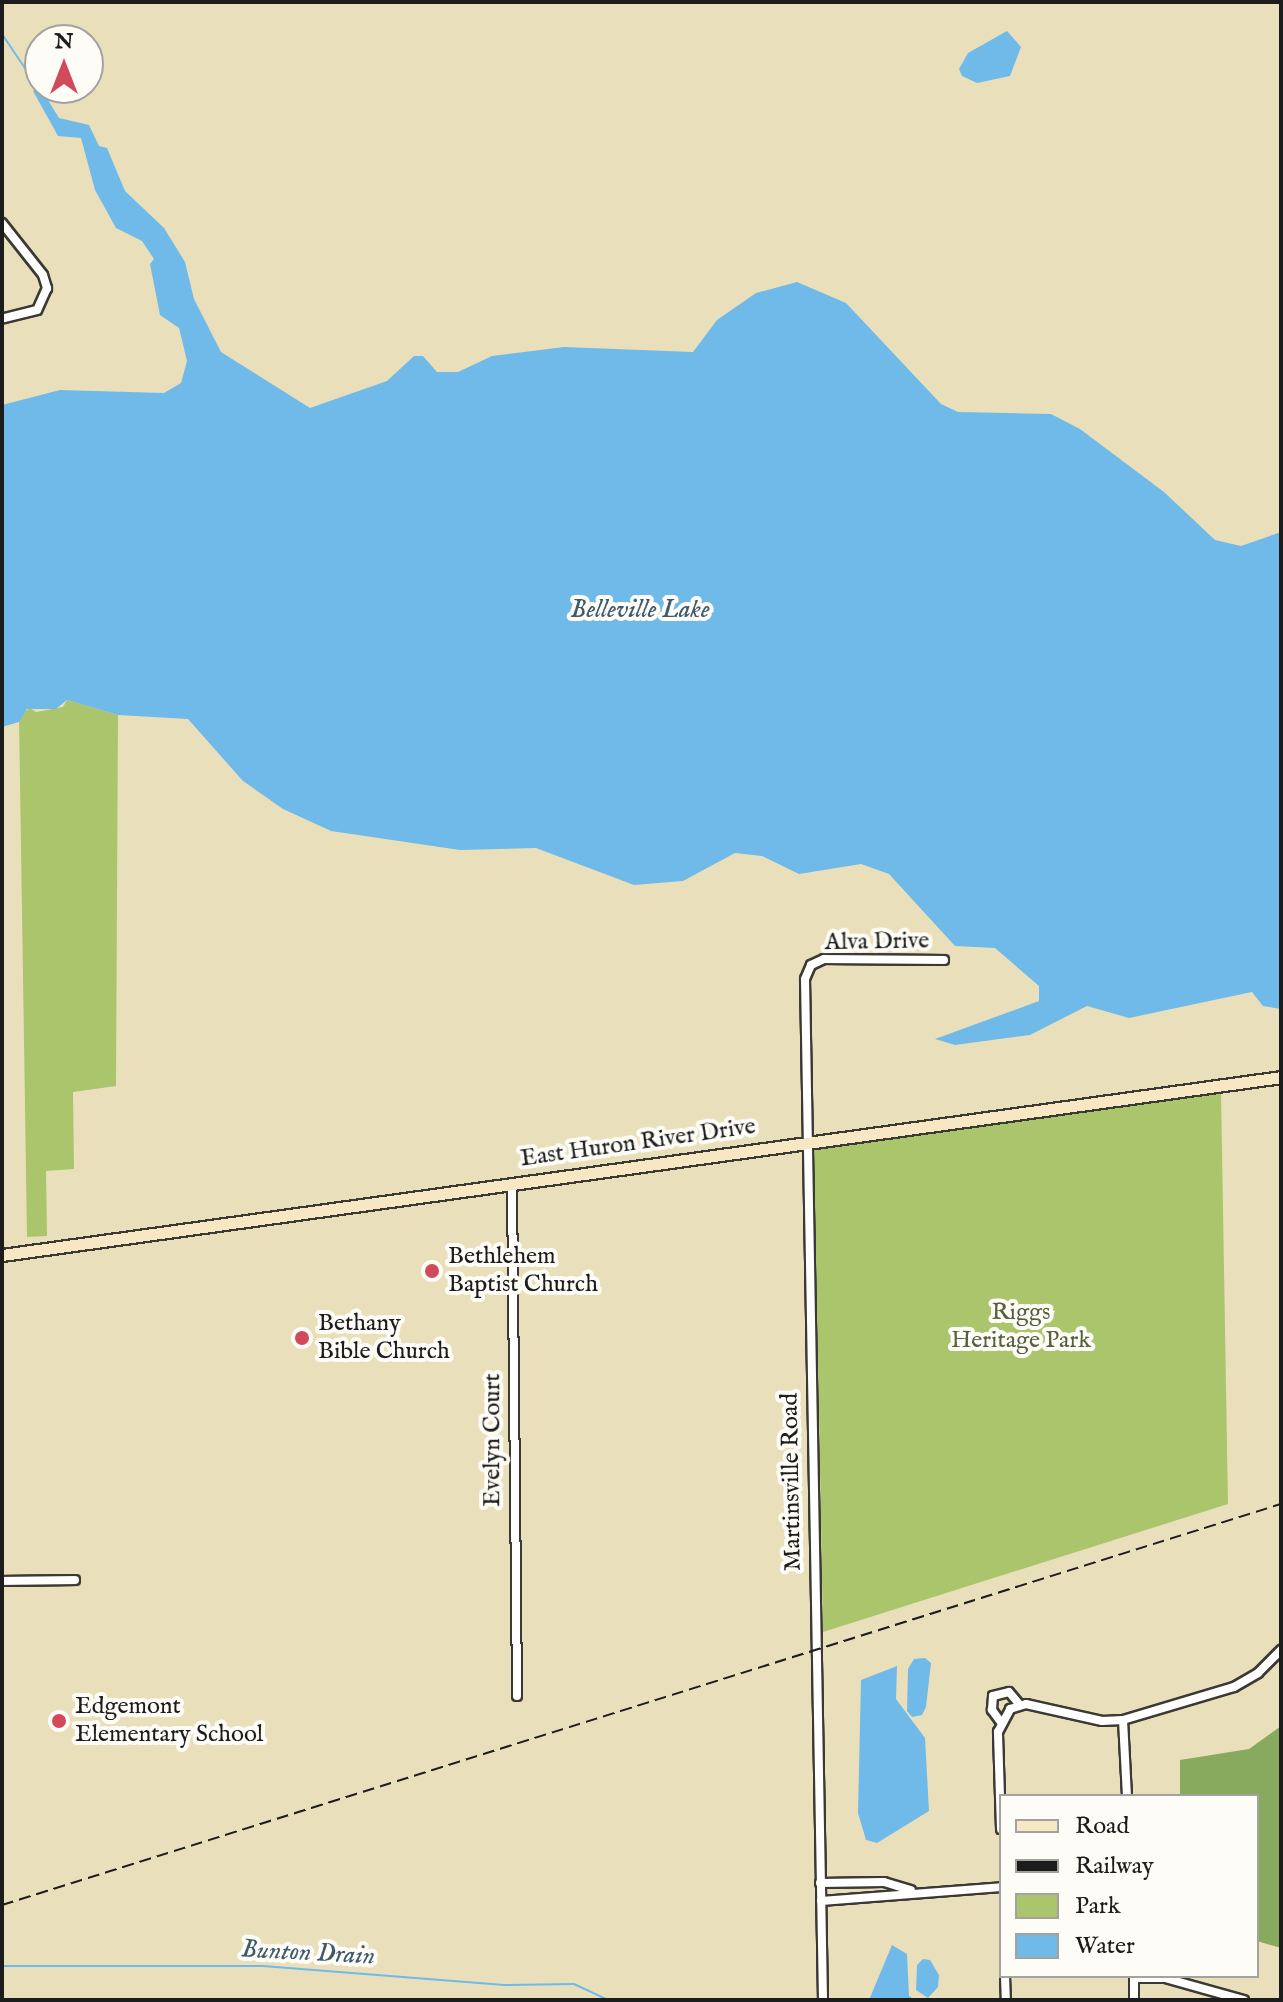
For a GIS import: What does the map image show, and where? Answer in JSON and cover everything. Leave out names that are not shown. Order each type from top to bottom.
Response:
[{"type":"main road","name":"East Huron River Drive","points":[[2,1255],[1281,1077]]},
{"type":"street","points":[[2,223],[43,275],[47,288],[37,310],[2,319]]},
{"type":"street","name":"Alva Drive","points":[[811,965],[824,959],[944,960]]},
{"type":"street","name":"Martinsville Road","points":[[811,965],[805,979],[823,2000]]},
{"type":"street","name":"Evelyn Court","points":[[512,1183],[517,1696]]},
{"type":"street","points":[[2,1581],[75,1580]]},
{"type":"street","points":[[1001,1794],[1000,1721],[992,1710],[993,1696],[1009,1692],[1020,1705],[1123,1720],[1234,1687],[1281,1650]]},
{"type":"street","points":[[1000,1721],[1020,1705]]},
{"type":"street","points":[[1123,1720],[1127,1794]]},
{"type":"street","points":[[820,1883],[884,1882],[912,1890],[999,1887]]},
{"type":"street","points":[[821,1901],[885,1900],[912,1890]]},
{"type":"street","points":[[1005,1978],[1006,2000]]},
{"type":"street","points":[[1134,1978],[1134,2000]]},
{"type":"street","points":[[1165,1978],[1244,2000]]},
{"type":"green space","points":[[67,700],[118,715],[116,1086],[73,1092],[74,1169],[46,1171],[47,1236],[27,1237],[19,716],[30,708],[36,712],[63,707]]},
{"type":"green space","name":"Riggs Heritage Park","points":[[1221,1092],[1228,1504],[823,1632],[814,1149]]},
{"type":"green space","points":[[1281,1726],[1281,1948],[1259,1942],[1259,1794],[1180,1794],[1180,1760],[1249,1749]]},
{"type":"water","points":[[1007,31],[1021,47],[1010,76],[977,83],[962,76],[959,69],[968,53]]},
{"type":"water","name":"Belleville Lake","points":[[40,104],[50,104],[59,118],[89,125],[99,146],[107,148],[125,191],[164,228],[185,262],[194,299],[221,352],[310,408],[387,381],[414,356],[423,356],[437,372],[458,372],[492,356],[564,347],[693,352],[717,320],[756,293],[797,282],[846,303],[941,404],[958,412],[1051,414],[1080,429],[1164,492],[1215,540],[1241,546],[1281,532],[1281,1009],[1263,1006],[1252,992],[1129,1018],[1087,1006],[1030,1035],[955,1045],[935,1039],[1039,1001],[1039,986],[995,948],[955,946],[889,874],[861,864],[799,874],[762,856],[735,853],[683,881],[634,885],[536,848],[460,850],[331,831],[283,809],[243,781],[188,719],[118,715],[67,700],[56,709],[27,709],[19,722],[2,727],[2,405],[60,390],[164,393],[181,383],[187,361],[179,328],[160,315],[150,264],[154,259],[142,241],[116,228],[95,190],[81,138],[58,136]]},
{"type":"water","points":[[925,1658],[931,1663],[926,1707],[922,1715],[912,1717],[907,1711],[908,1669],[914,1659]]},
{"type":"water","points":[[897,1666],[896,1699],[925,1738],[929,1811],[877,1843],[866,1840],[858,1813],[861,1680]]},
{"type":"water","points":[[892,1945],[907,1954],[909,1996],[915,2000],[869,2000]]},
{"type":"water","points":[[923,1959],[930,1960],[939,1975],[938,1987],[928,1998],[916,1990],[917,1965]]},
{"type":"waterway","points":[[2,34],[24,67]]},
{"type":"waterway","name":"Bunton Drain","points":[[2,1966],[263,1966],[504,1985],[574,1984],[609,2000]]},
{"type":"railway","points":[[2,1905],[1281,1504]]},
{"type":"place","name":"Bethlehem Baptist Church","points":[[432,1271]]},
{"type":"place","name":"Bethany Bible Church","points":[[302,1338]]},
{"type":"place","name":"Edgemont Elementary School","points":[[59,1721]]}]
